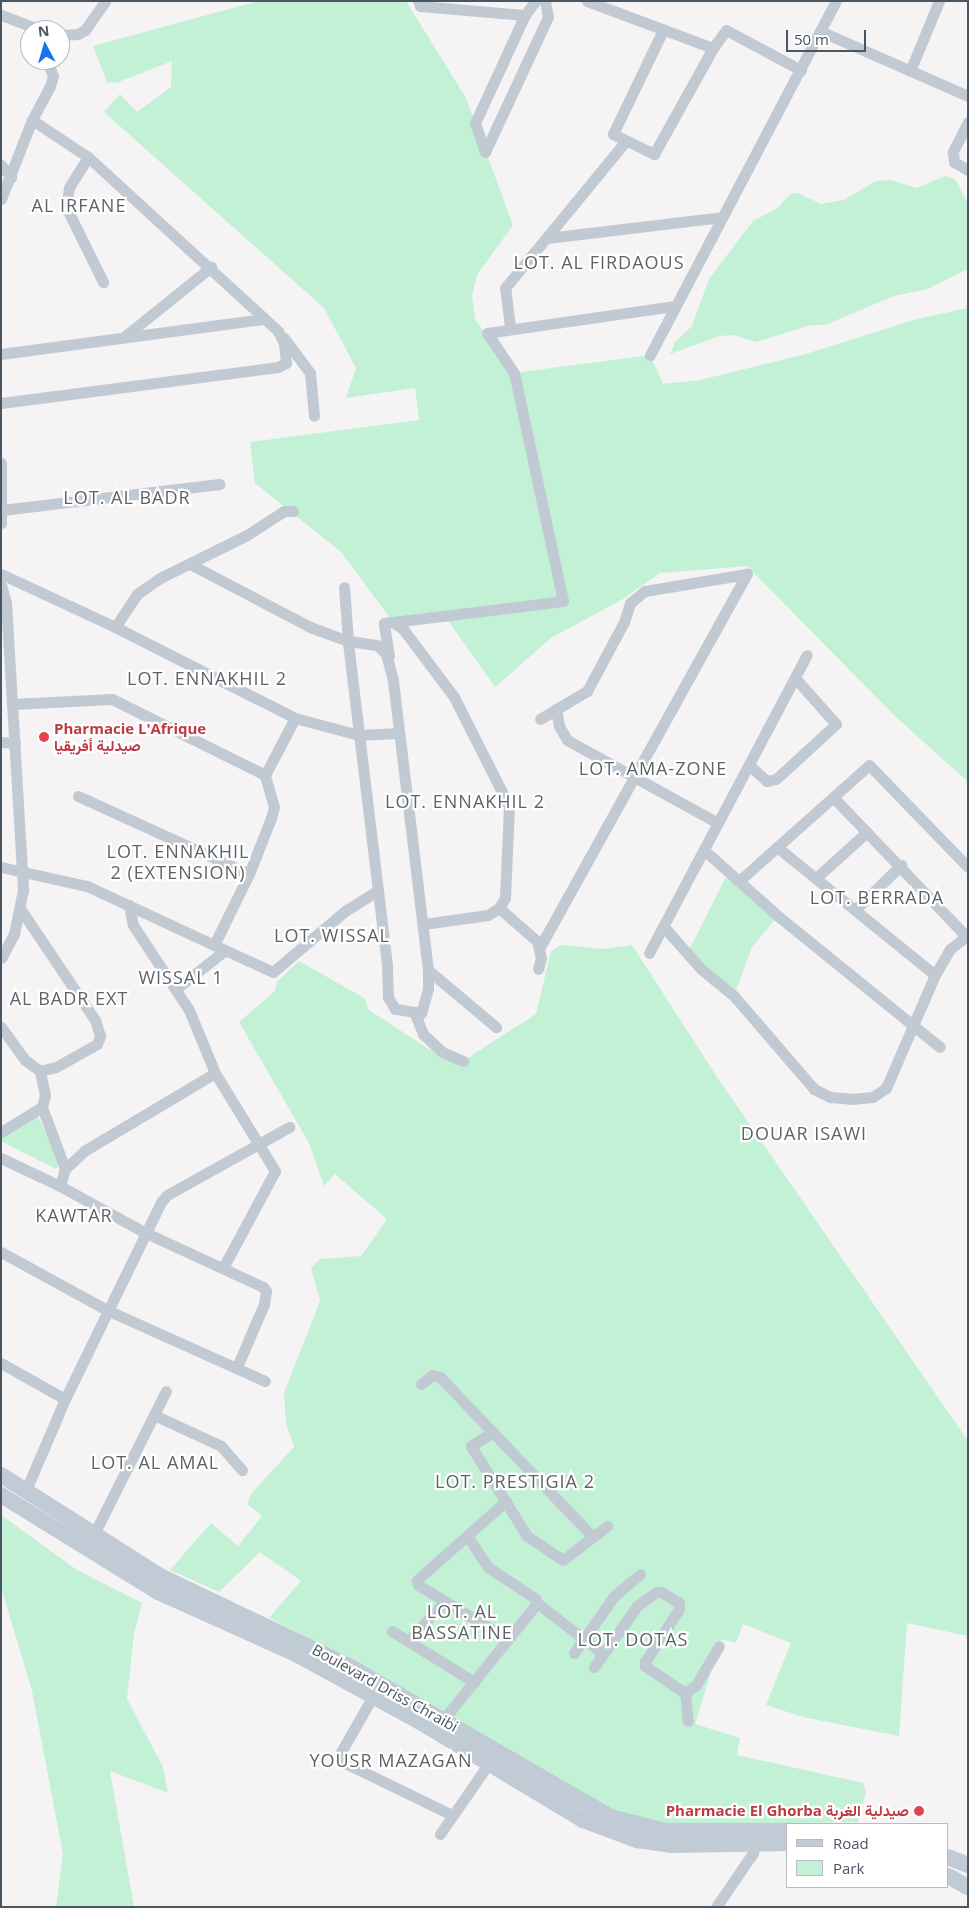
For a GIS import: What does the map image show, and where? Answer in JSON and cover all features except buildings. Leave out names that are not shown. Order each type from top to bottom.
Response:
[{"type":"main road","name":"Boulevard Driss Chraibi","points":[[1,1475],[93,1536],[160,1576],[271,1635],[443,1720],[611,1817],[664,1831],[756,1844],[786,1843]]},
{"type":"main road","name":"Boulevard Driss Chraibi","points":[[1,1495],[158,1592],[271,1635]]},
{"type":"main road","name":"Boulevard Driss Chraibi","points":[[299,1648],[373,1696],[583,1820],[610,1832],[671,1845],[786,1831]]},
{"type":"main road","points":[[949,1857],[968,1865]]},
{"type":"main road","points":[[949,1877],[968,1887]]},
{"type":"street","points":[[70,34],[78,34],[85,30],[105,1]]},
{"type":"street","points":[[418,1],[420,6],[525,15]]},
{"type":"street","points":[[535,1],[525,15],[475,123],[485,152],[548,17],[545,1]]},
{"type":"street","points":[[588,1],[713,48]]},
{"type":"street","points":[[650,355],[836,1]]},
{"type":"street","points":[[910,70],[939,1]]},
{"type":"street","points":[[1,15],[20,22]]},
{"type":"street","points":[[663,30],[613,134],[624,142],[654,154],[713,48],[726,30],[801,70]]},
{"type":"street","points":[[820,31],[968,96]]},
{"type":"street","points":[[1,199],[32,120],[50,86],[52,70]]},
{"type":"street","points":[[32,120],[88,157],[211,267],[281,335],[310,373],[314,416]]},
{"type":"street","points":[[968,122],[953,152],[954,162],[968,170]]},
{"type":"street","points":[[510,327],[505,288],[624,142]]},
{"type":"street","points":[[88,157],[69,188],[66,208],[103,282]]},
{"type":"street","points":[[1,165],[11,177]]},
{"type":"street","points":[[547,238],[722,217]]},
{"type":"street","points":[[123,338],[211,267]]},
{"type":"street","points":[[389,623],[563,601],[514,373],[487,333],[510,327],[675,306]]},
{"type":"street","points":[[1,354],[264,319]]},
{"type":"street","points":[[1,403],[285,365],[281,335]]},
{"type":"street","points":[[1,463],[1,523]]},
{"type":"street","points":[[2,510],[219,484]]},
{"type":"street","points":[[114,627],[138,594],[190,564],[247,535],[284,511],[293,511]]},
{"type":"street","points":[[190,564],[310,627],[348,640],[383,648],[391,666]]},
{"type":"street","points":[[1,574],[114,627],[296,718],[359,735],[398,733]]},
{"type":"street","points":[[538,969],[540,947],[637,776],[747,574],[646,591],[630,603],[624,622],[587,691],[540,719]]},
{"type":"street","points":[[1,585],[6,602],[21,869],[21,910],[1,958]]},
{"type":"street","points":[[344,587],[348,640],[378,890],[388,997],[395,1009],[415,1014],[421,1013],[425,1007],[428,970],[424,924],[398,733],[391,666],[389,623]]},
{"type":"street","points":[[389,623],[403,629],[454,696],[509,806],[505,898],[499,908],[488,915],[424,924]]},
{"type":"street","points":[[649,953],[807,655]]},
{"type":"street","points":[[749,764],[767,781],[776,779],[836,724],[795,678]]},
{"type":"street","points":[[12,704],[112,699],[265,775]]},
{"type":"street","points":[[556,708],[559,726],[567,740],[637,776],[718,823]]},
{"type":"street","points":[[214,945],[249,874],[274,807],[265,775],[296,718]]},
{"type":"street","points":[[1,742],[15,743]]},
{"type":"street","points":[[739,881],[869,765],[968,867]]},
{"type":"street","points":[[78,796],[249,874]]},
{"type":"street","points":[[663,926],[701,969],[734,996],[814,1089],[830,1097],[874,1097],[886,1088],[936,975],[950,949],[967,936],[901,865],[834,798]]},
{"type":"street","points":[[817,877],[867,832]]},
{"type":"street","points":[[777,847],[857,908],[936,975]]},
{"type":"street","points":[[704,850],[940,1047]]},
{"type":"street","points":[[857,908],[901,865]]},
{"type":"street","points":[[1,867],[21,869],[87,886],[224,951],[273,972],[345,911],[378,890]]},
{"type":"street","points":[[129,905],[133,925],[189,1010],[215,1073],[275,1171],[224,1266]]},
{"type":"street","points":[[499,908],[540,947]]},
{"type":"street","points":[[21,910],[95,1020],[100,1036],[97,1044],[56,1067],[40,1071]]},
{"type":"street","points":[[176,989],[224,951]]},
{"type":"street","points":[[428,970],[496,1027]]},
{"type":"street","points":[[415,1014],[430,1040],[442,1052],[464,1061]]},
{"type":"street","points":[[1,1027],[25,1060],[40,1071],[45,1095],[42,1107],[66,1169]]},
{"type":"street","points":[[60,1186],[66,1169],[107,1136],[215,1073]]},
{"type":"street","points":[[1,1132],[42,1107]]},
{"type":"street","points":[[26,1490],[64,1399],[144,1232],[167,1195],[257,1142],[289,1127]]},
{"type":"street","points":[[1,1158],[60,1186],[144,1232],[255,1281],[266,1291],[237,1367]]},
{"type":"street","points":[[1,1252],[107,1310],[265,1381]]},
{"type":"street","points":[[1,1363],[64,1399]]},
{"type":"street","points":[[421,1384],[432,1375],[440,1377],[593,1536]]},
{"type":"street","points":[[93,1536],[166,1391]]},
{"type":"street","points":[[154,1415],[220,1446],[242,1470]]},
{"type":"street","points":[[493,1432],[471,1446],[528,1536],[564,1560],[607,1526]]},
{"type":"street","points":[[506,1501],[417,1580],[418,1585],[508,1639]]},
{"type":"street","points":[[467,1536],[488,1567],[536,1599],[537,1603],[603,1654]]},
{"type":"street","points":[[574,1653],[614,1596],[640,1574]]},
{"type":"street","points":[[594,1667],[638,1606],[656,1592],[661,1592],[679,1603],[679,1609],[645,1662],[645,1666],[685,1693],[688,1721]]},
{"type":"street","points":[[408,1641],[445,1601]]},
{"type":"street","points":[[443,1720],[537,1603]]},
{"type":"street","points":[[392,1631],[474,1682]]},
{"type":"street","points":[[685,1693],[696,1685],[719,1646]]},
{"type":"street","points":[[373,1696],[341,1752],[343,1762],[452,1815]]},
{"type":"street","points":[[440,1834],[489,1763]]},
{"type":"street","points":[[716,1907],[753,1853],[756,1844]]},
{"type":"green space","points":[[259,1],[406,1],[466,98],[513,225],[477,275],[472,296],[475,319],[514,373],[650,355],[663,384],[700,380],[806,354],[917,319],[968,308],[968,782],[896,717],[747,566],[660,573],[623,599],[551,638],[495,687],[449,622],[393,622],[341,552],[255,483],[250,442],[419,420],[415,388],[346,398],[356,368],[324,308],[104,112],[120,94],[137,112],[171,87],[172,61],[116,83],[107,82],[93,46]]},
{"type":"green space","points":[[945,176],[955,179],[968,204],[968,269],[927,289],[894,296],[825,325],[811,325],[756,342],[733,335],[720,336],[670,354],[675,342],[692,326],[709,279],[753,221],[778,208],[790,194],[798,193],[821,204],[844,200],[876,181],[890,180],[917,188]]},
{"type":"green space","points":[[728,873],[778,916],[752,947],[734,996],[687,954]]},
{"type":"green space","points":[[561,945],[603,949],[632,945],[717,1077],[968,1441],[968,1636],[907,1623],[899,1736],[803,1717],[766,1705],[791,1643],[743,1624],[736,1643],[721,1639],[695,1724],[740,1738],[737,1755],[863,1783],[866,1792],[858,1822],[683,1825],[643,1820],[602,1808],[341,1655],[269,1618],[301,1581],[260,1552],[219,1592],[170,1570],[211,1523],[238,1546],[262,1516],[247,1504],[251,1494],[294,1447],[286,1423],[284,1393],[320,1301],[311,1268],[320,1259],[361,1256],[387,1219],[335,1174],[324,1186],[309,1143],[239,1022],[275,991],[277,982],[299,961],[364,998],[369,1010],[429,1049],[463,1061],[536,1014],[551,951]]},
{"type":"green space","points":[[37,1114],[56,1155],[59,1165],[56,1169],[1,1141],[1,1136]]},
{"type":"green space","points":[[1,1515],[77,1570],[142,1603],[134,1634],[127,1699],[163,1767],[168,1793],[110,1771],[134,1907],[56,1907],[63,1854],[32,1691],[1,1587]]},
{"type":"place","name":"Pharmacie L'Afrique صيدلية أفريقيا","points":[[44,737]]},
{"type":"place","name":"Pharmacie El Ghorba صيدلية الغربة","points":[[919,1811]]},
{"type":"district","name":"AL IRFANE","points":[[79,205]]},
{"type":"district","name":"LOT. AL FIRDAOUS","points":[[599,262]]},
{"type":"district","name":"LOT. AL BADR","points":[[127,497]]},
{"type":"district","name":"LOT. ENNAKHIL 2","points":[[207,678]]},
{"type":"district","name":"LOT. AMA-ZONE","points":[[653,768]]},
{"type":"district","name":"LOT. ENNAKHIL 2","points":[[465,801]]},
{"type":"district","name":"LOT. ENNAKHIL 2 (EXTENSION)","points":[[178,862]]},
{"type":"district","name":"LOT. BERRADA","points":[[877,897]]},
{"type":"district","name":"LOT. WISSAL","points":[[332,935]]},
{"type":"district","name":"WISSAL 1","points":[[181,977]]},
{"type":"district","name":"AL BADR EXT","points":[[69,998]]},
{"type":"district","name":"DOUAR ISAWI","points":[[804,1133]]},
{"type":"district","name":"KAWTAR","points":[[74,1215]]},
{"type":"district","name":"LOT. AL AMAL","points":[[155,1462]]},
{"type":"district","name":"LOT. PRESTIGIA 2","points":[[515,1481]]},
{"type":"district","name":"LOT. AL BASSATINE","points":[[462,1622]]},
{"type":"district","name":"LOT. DOTAS","points":[[633,1639]]},
{"type":"district","name":"YOUSR MAZAGAN","points":[[391,1760]]}]
